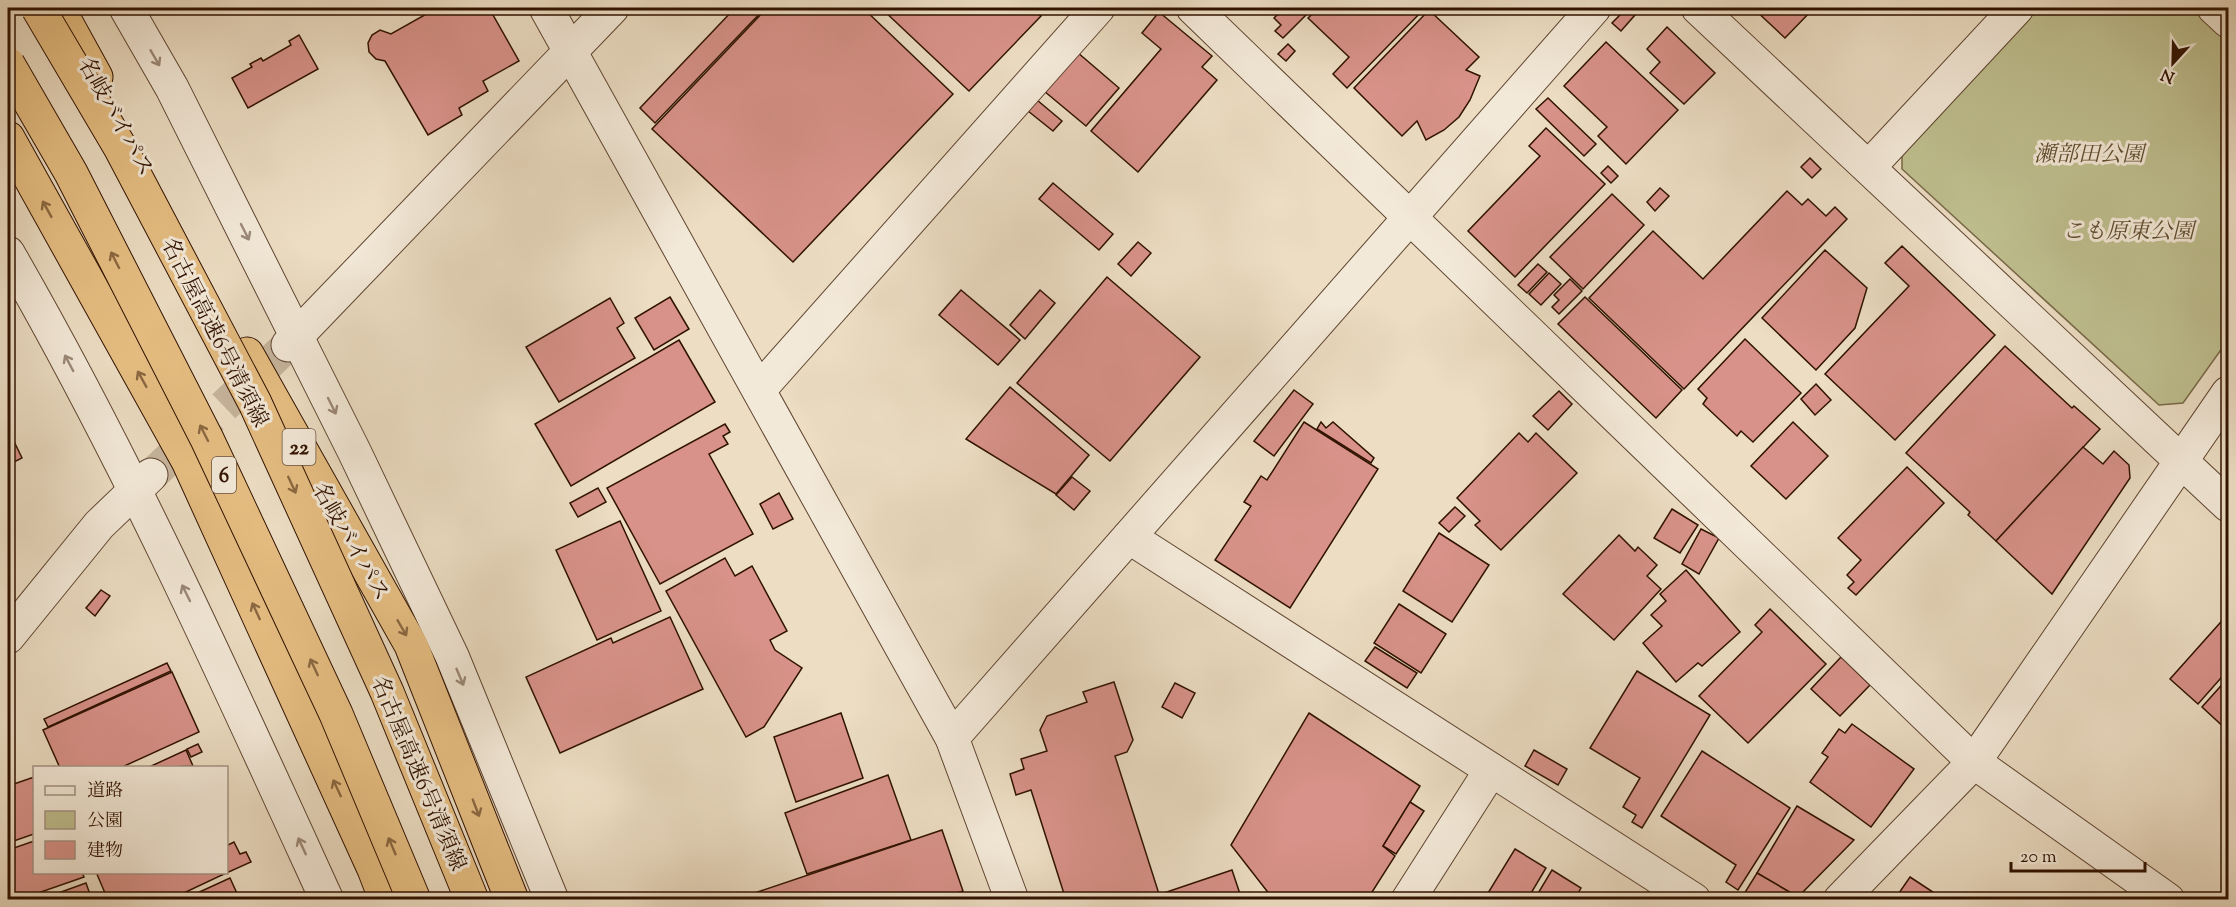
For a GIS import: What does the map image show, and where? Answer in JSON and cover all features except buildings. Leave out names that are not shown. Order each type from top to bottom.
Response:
[{"type":"highway","name":"名古屋高速6号清須線","points":[[38,8],[120,147],[255,403],[387,692],[472,900]]},
{"type":"highway","name":"名岐バイパス","points":[[58,8],[262,382],[411,645],[512,900]]},
{"type":"highway","name":"6","points":[[8,64],[71,173],[207,439],[336,714],[414,900]]},
{"type":"highway","points":[[8,138],[188,460],[386,900]]},
{"type":"street","points":[[126,8],[172,88],[292,340],[452,656],[552,900]]},
{"type":"street","points":[[546,8],[572,50],[952,738],[1012,900]]},
{"type":"street","points":[[292,340],[612,8]]},
{"type":"street","points":[[759,390],[1098,8]]},
{"type":"street","points":[[1193,8],[1974,762],[2168,900]]},
{"type":"street","points":[[952,738],[1594,8]]},
{"type":"street","points":[[1698,8],[2229,505]]},
{"type":"street","points":[[1869,167],[2017,8]]},
{"type":"street","points":[[2214,8],[2229,21]]},
{"type":"street","points":[[8,253],[144,482],[202,626],[327,900]]},
{"type":"street","points":[[1840,900],[1974,762],[2229,393]]},
{"type":"street","points":[[8,637],[99,525],[144,482]]},
{"type":"street","points":[[1129,537],[1694,900]]},
{"type":"street","points":[[1408,900],[1491,770]]},
{"type":"green space","name":"瀬部田公園","points":[[2034,8],[2192,8],[2228,41],[2228,340],[2183,403],[2159,405],[1902,169],[1904,150]]},
{"type":"tunnel","points":[[153,474],[288,345]]},
{"type":"park label","name":"こも原東公園","points":[[2128,230]]}]
